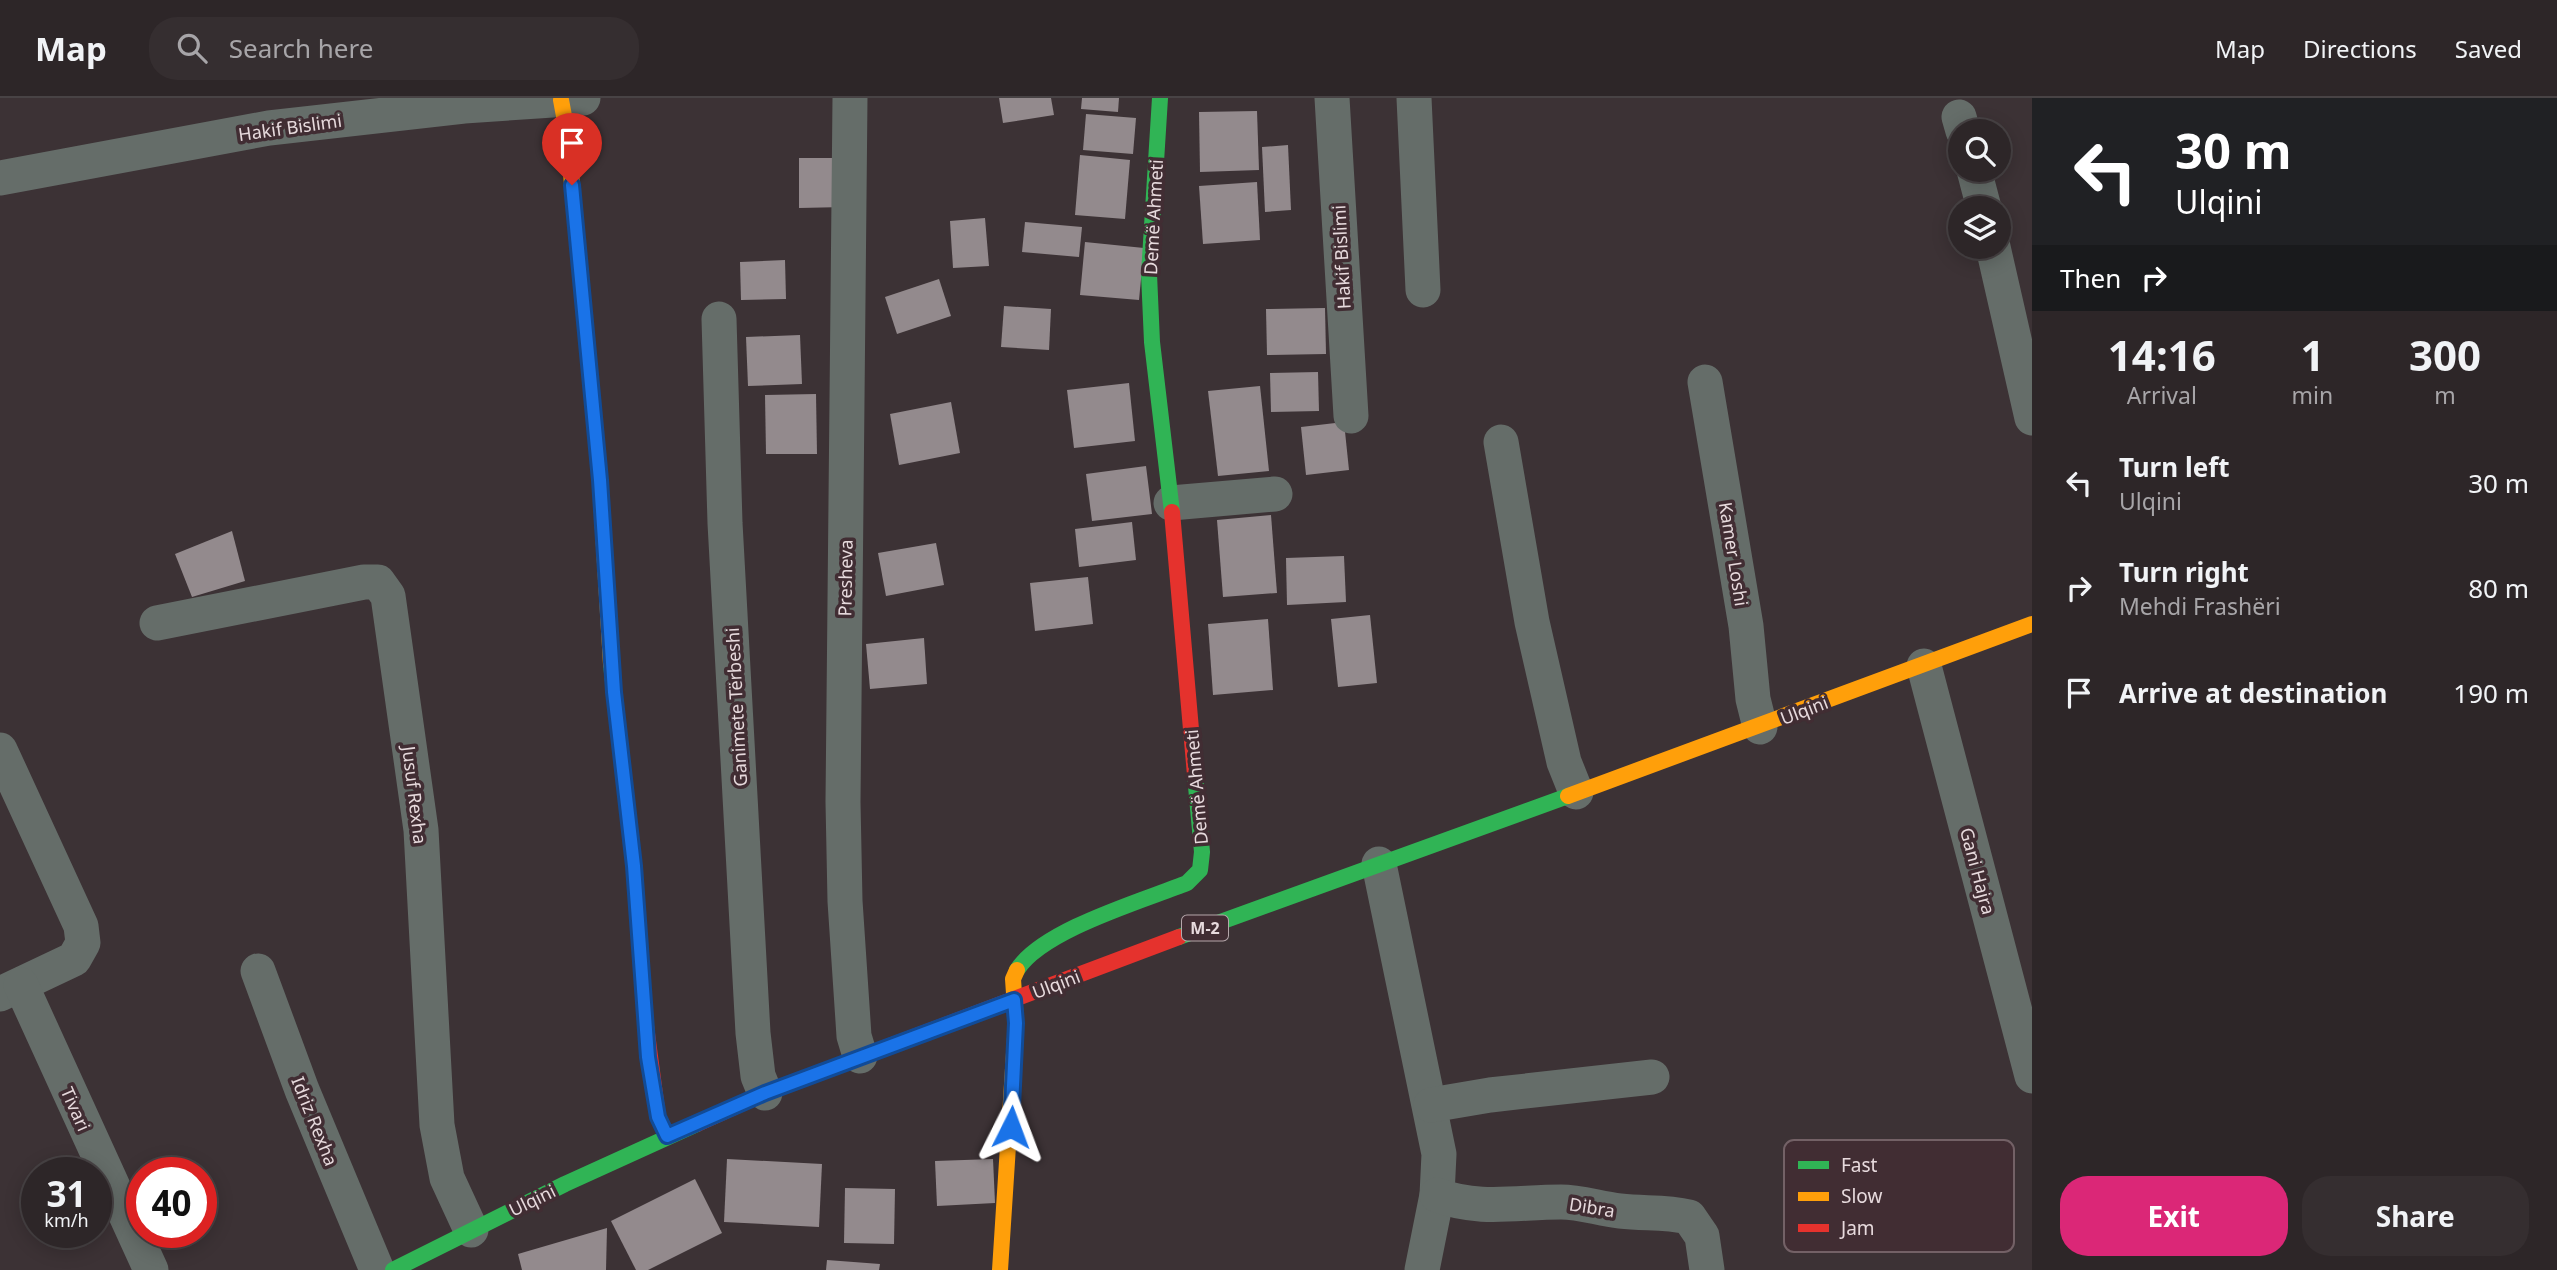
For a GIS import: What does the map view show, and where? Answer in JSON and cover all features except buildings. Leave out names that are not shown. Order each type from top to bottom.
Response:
[{"type":"street","name":"Presheva","points":[[850,98],[843,802],[846,914],[854,1036],[860,1056]]},
{"type":"street","name":"Demë Ahmeti","points":[[1000,1270],[1016,1023],[1013,979],[1018,967],[1036,948],[1059,935],[1187,883],[1200,870],[1201,838],[1171,503],[1152,342],[1149,274],[1160,98]]},
{"type":"street","name":"Hakif Bislimi","points":[[1332,98],[1350,416]]},
{"type":"street","points":[[1414,98],[1423,290]]},
{"type":"street","points":[[572,99],[567,132],[593,397],[614,692],[634,866],[648,1057],[658,1117],[667,1136]]},
{"type":"street","name":"Hakif Bislimi","points":[[0,178],[269,128],[464,106],[572,99]]},
{"type":"street","points":[[1996,259],[2032,418]]},
{"type":"street","name":"Ganimete Tërbeshi","points":[[719,319],[725,523],[753,1033],[758,1076],[765,1093]]},
{"type":"street","name":"Kamer Loshi","points":[[1704,382],[1745,626],[1753,699],[1760,727]]},
{"type":"street","points":[[1501,442],[1532,622],[1564,762],[1576,792]]},
{"type":"street","points":[[1171,503],[1275,494]]},
{"type":"street","name":"Jusuf Rexha","points":[[157,623],[363,582],[378,582],[388,596],[421,830],[437,1125],[447,1178],[471,1230]]},
{"type":"street","name":"Ulqini","points":[[393,1270],[667,1136],[765,1093],[1379,864],[1760,727],[2032,624]]},
{"type":"street","name":"Gani Hajra","points":[[1924,666],[2032,1076]]},
{"type":"street","name":"Tivari","points":[[0,750],[81,926],[83,943],[74,959],[11,989],[151,1270]]},
{"type":"street","points":[[1379,864],[1439,1154],[1437,1195],[1422,1270]]},
{"type":"street","name":"Idriz Rexha","points":[[258,971],[302,1090],[377,1270]]},
{"type":"street","points":[[1431,1105],[1490,1095],[1651,1077]]},
{"type":"street","name":"Dibra","points":[[1437,1195],[1457,1203],[1491,1207],[1560,1202],[1617,1211],[1664,1211],[1689,1217],[1702,1236],[1707,1270]]},
{"type":"traffic: fast","points":[[1160,98],[1149,274],[1152,342],[1172,512]]},
{"type":"traffic: fast","points":[[611,664],[634,866],[645,1018]]},
{"type":"traffic: fast","points":[[1017,970],[1048,942],[1094,918],[1187,883],[1200,870],[1202,852],[1195,775]]},
{"type":"traffic: fast","points":[[1179,937],[1568,796]]},
{"type":"traffic: fast","points":[[393,1270],[565,1184],[697,1124]]},
{"type":"traffic: slow","points":[[561,100],[567,132],[600,480],[611,664]]},
{"type":"traffic: slow","points":[[1568,796],[2032,624]]},
{"type":"traffic: slow","points":[[1000,1270],[1016,1022],[1013,979],[1017,970]]},
{"type":"traffic: jam","points":[[1172,512],[1195,775]]},
{"type":"traffic: jam","points":[[697,1124],[765,1093],[1179,937]]},
{"type":"traffic: jam","points":[[645,1018],[658,1117],[667,1136]]},
{"type":"route","points":[[572,185],[600,480],[614,692],[634,866],[648,1057],[658,1117],[667,1136],[765,1093],[1014,1000],[1016,1023],[1011,1127]]}]
